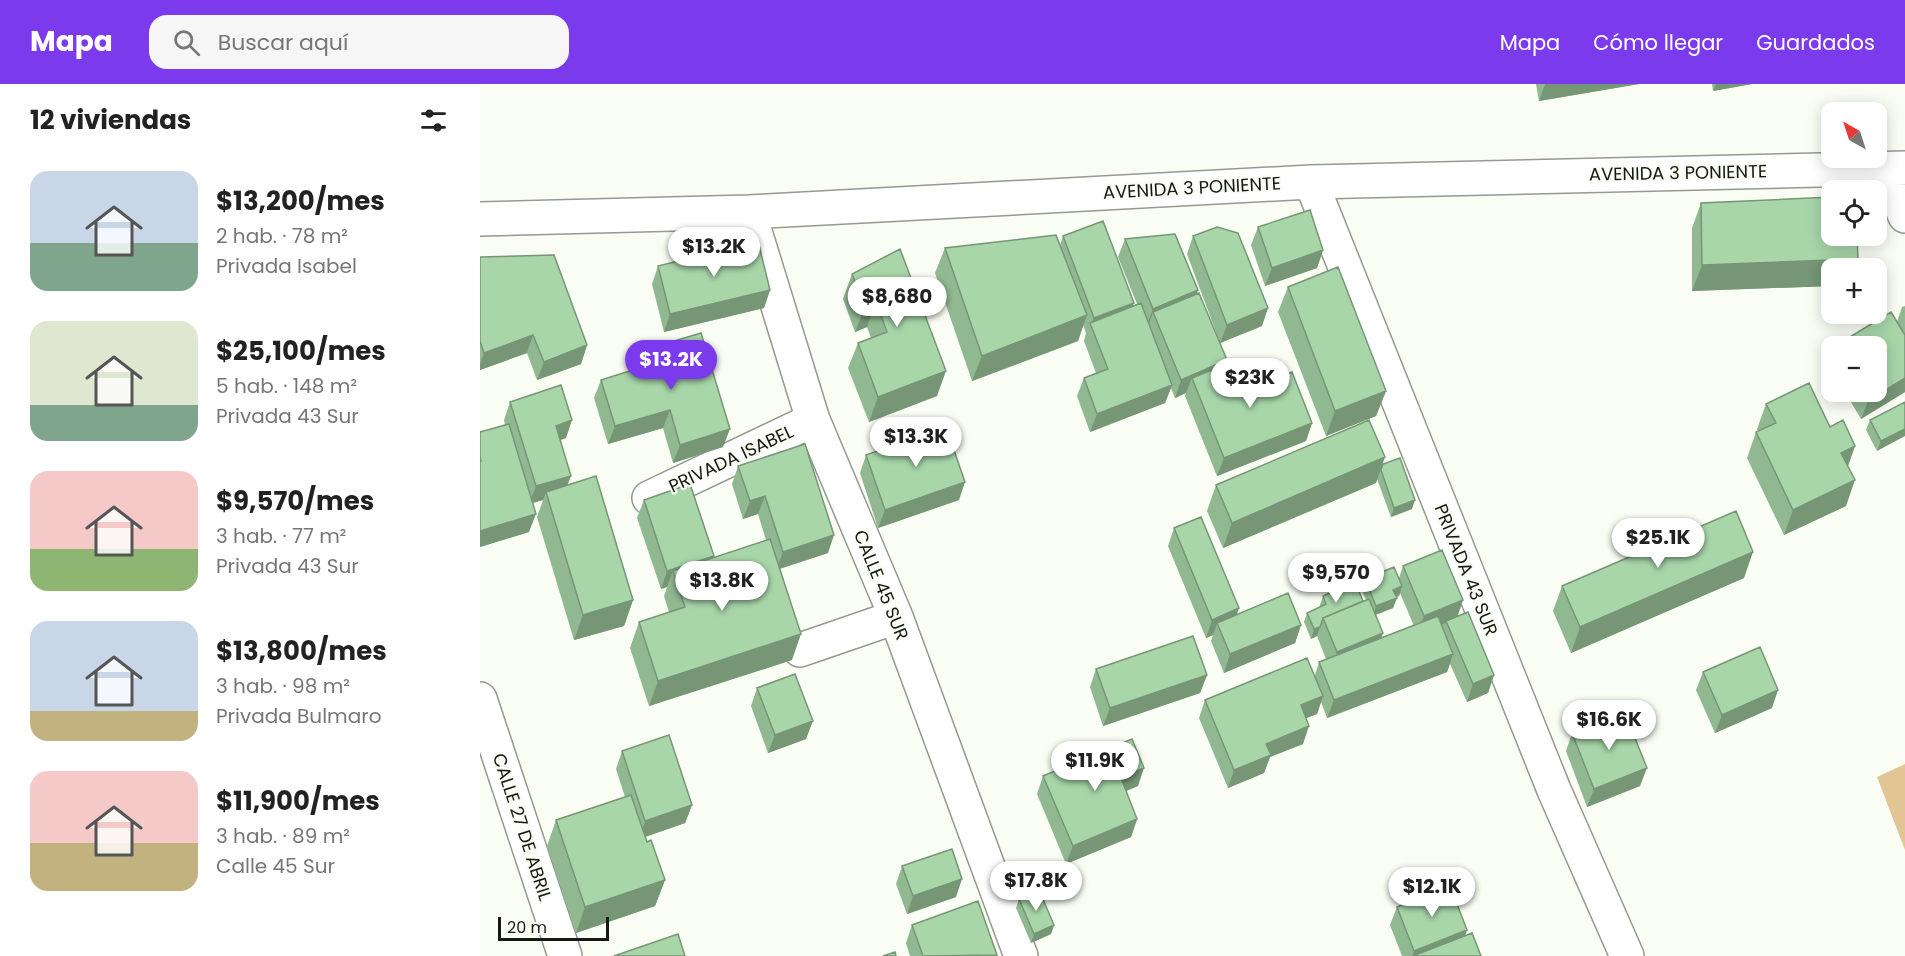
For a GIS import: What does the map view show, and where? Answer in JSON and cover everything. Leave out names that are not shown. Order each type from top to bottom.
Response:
[{"type":"street","name":"AVENIDA 3 PONIENTE","points":[[480,219],[749,212],[1311,182],[1895,168]]},
{"type":"street","points":[[1895,168],[1905,216]]},
{"type":"street","name":"PRIVADA 43 SUR","points":[[1311,182],[1554,790],[1627,956]]},
{"type":"street","name":"CALLE 45 SUR","points":[[749,212],[813,420],[896,617],[1021,956]]},
{"type":"street","name":"PRIVADA ISABEL","points":[[649,498],[813,420]]},
{"type":"street","points":[[800,650],[896,617]]},
{"type":"street","name":"CALLE 27 DE ABRIL","points":[[480,699],[565,956]]},
{"type":"shaded area","points":[[1905,764],[1905,850],[1877,777]]},
{"type":"building","points":[[1821,198],[1821,246],[1857,246],[1858,258],[1702,265],[1701,203]]},
{"type":"building","points":[[1310,210],[1323,250],[1272,268],[1258,227]]},
{"type":"building","points":[[1103,221],[1134,303],[1094,318],[1063,236]]},
{"type":"building","points":[[1217,227],[1238,233],[1268,308],[1227,325],[1193,236]]},
{"type":"building","points":[[1175,234],[1198,290],[1153,309],[1125,239]]},
{"type":"building","points":[[1056,235],[1087,315],[982,356],[945,248]]},
{"type":"building","points":[[758,241],[770,290],[670,314],[658,266]]},
{"type":"building","points":[[900,249],[946,371],[878,397],[858,343],[887,332],[876,301],[865,307],[852,274]]},
{"type":"building","points":[[554,255],[587,345],[544,362],[533,335],[484,353],[480,341],[480,257]]},
{"type":"building","points":[[1338,267],[1386,391],[1335,411],[1288,287]]},
{"type":"building","points":[[1199,293],[1227,360],[1181,380],[1153,312]]},
{"type":"building","points":[[1141,303],[1172,385],[1097,414],[1084,378],[1108,369],[1090,323]]},
{"type":"building","points":[[1891,312],[1905,335],[1905,378],[1887,389],[1887,336],[1851,336],[1871,324],[1887,324],[1887,314]]},
{"type":"building","points":[[701,333],[730,429],[680,445],[670,410],[615,426],[601,380],[655,363],[651,348]]},
{"type":"building","points":[[1232,362],[1244,391],[1292,372],[1312,423],[1224,458],[1192,378]]},
{"type":"building","points":[[1809,383],[1830,427],[1843,420],[1855,446],[1841,453],[1855,480],[1793,510],[1756,432],[1776,423],[1766,404]]},
{"type":"building","points":[[561,385],[572,420],[556,426],[571,476],[536,486],[510,402]]},
{"type":"building","points":[[1905,402],[1905,429],[1881,441],[1870,420]]},
{"type":"building","points":[[1369,420],[1385,457],[1232,523],[1216,485]]},
{"type":"building","points":[[509,424],[536,514],[480,531],[480,432]]},
{"type":"building","points":[[946,427],[965,482],[885,510],[866,455]]},
{"type":"building","points":[[805,444],[834,535],[783,552],[765,496],[750,501],[738,466]]},
{"type":"building","points":[[1400,458],[1415,500],[1394,508],[1381,470],[1383,464]]},
{"type":"building","points":[[596,476],[633,600],[583,615],[546,492]]},
{"type":"building","points":[[690,484],[714,556],[667,571],[644,500]]},
{"type":"building","points":[[1736,511],[1753,552],[1580,627],[1562,586]]},
{"type":"building","points":[[1201,517],[1239,608],[1212,620],[1174,528]]},
{"type":"building","points":[[770,539],[801,634],[658,681],[639,622],[685,607],[673,571]]},
{"type":"building","points":[[1442,550],[1463,600],[1424,616],[1403,566]]},
{"type":"building","points":[[1394,567],[1402,586],[1393,590],[1397,598],[1376,606],[1365,579]]},
{"type":"building","points":[[1355,582],[1363,601],[1323,618],[1320,627],[1314,629],[1307,613],[1326,604],[1323,596]]},
{"type":"building","points":[[1288,593],[1301,625],[1230,654],[1217,623]]},
{"type":"building","points":[[1369,599],[1383,633],[1337,652],[1323,618]]},
{"type":"building","points":[[1468,612],[1494,675],[1473,684],[1446,621]]},
{"type":"building","points":[[1438,616],[1453,654],[1334,700],[1319,662]]},
{"type":"building","points":[[1193,636],[1207,675],[1110,708],[1096,669]]},
{"type":"building","points":[[1760,647],[1778,690],[1722,715],[1703,672]]},
{"type":"building","points":[[1307,658],[1323,696],[1301,705],[1309,726],[1266,744],[1271,755],[1234,770],[1205,700]]},
{"type":"building","points":[[795,674],[813,721],[775,735],[757,688]]},
{"type":"building","points":[[1625,713],[1647,768],[1594,789],[1572,733]]},
{"type":"building","points":[[669,735],[692,805],[645,821],[622,751]]},
{"type":"building","points":[[1132,739],[1144,768],[1121,778],[1137,819],[1073,846],[1043,776]]},
{"type":"building","points":[[631,795],[647,842],[651,840],[665,880],[585,907],[556,820]]},
{"type":"building","points":[[952,849],[962,879],[913,896],[902,866]]},
{"type":"building","points":[[1450,886],[1467,930],[1414,951],[1397,907]]},
{"type":"building","points":[[1039,890],[1054,925],[1034,934],[1019,899]]},
{"type":"building","points":[[978,901],[997,955],[923,956],[912,925]]},
{"type":"building","points":[[1472,933],[1481,956],[1413,956]]},
{"type":"building","points":[[678,934],[685,956],[614,956]]},
{"type":"building","points":[[895,952],[896,956],[883,956]]}]
